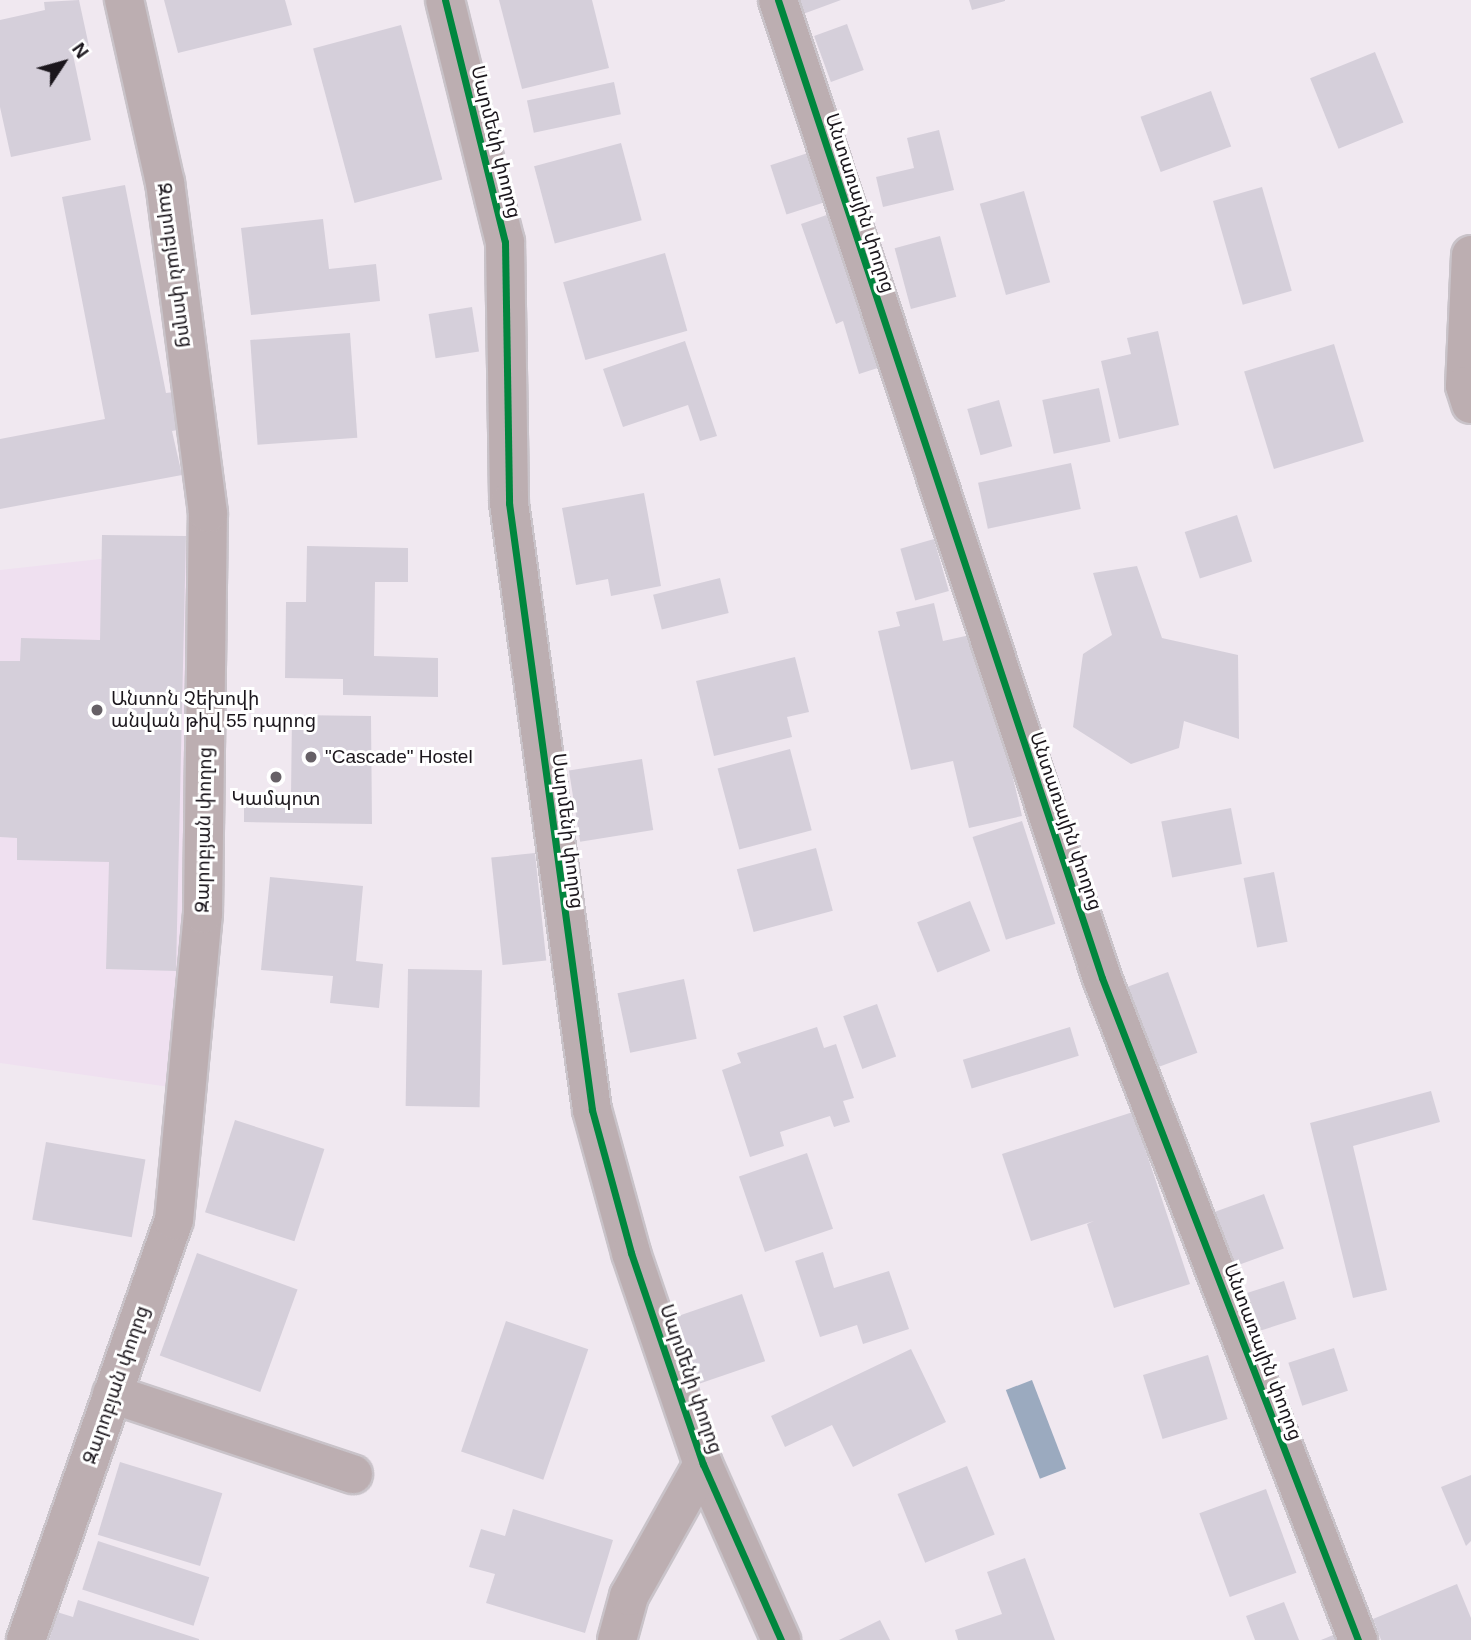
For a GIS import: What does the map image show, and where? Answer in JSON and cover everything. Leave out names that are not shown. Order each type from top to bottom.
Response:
[{"type":"street","name":"Զարոբյան փողոց","points":[[26,1640],[174,1220],[204,914],[208,513],[165,183],[124,0]]},
{"type":"street","name":"Սարմենի փողոց","points":[[445,0],[505,242],[509,503],[592,1110],[631,1252],[703,1464],[781,1640]]},
{"type":"street","name":"Անտառային փողոց","points":[[778,0],[1102,978],[1358,1640]]},
{"type":"street","points":[[1471,255],[1465,386],[1471,404]]},
{"type":"street","points":[[112,1394],[353,1474]]},
{"type":"street","points":[[617,1640],[629,1595],[703,1464]]},
{"type":"shaded area","name":"Անտոն Չեխովի անվան թիվ 55 դպրոց","points":[[200,548],[177,1088],[0,1063],[0,570]]},
{"type":"water","points":[[1032,1380],[1066,1469],[1040,1479],[1006,1390]]},
{"type":"building","points":[[79,0],[90,51],[73,55],[91,140],[11,157],[0,107],[0,20],[45,10],[44,2]]},
{"type":"building","points":[[164,0],[285,0],[292,25],[178,53]]},
{"type":"building","points":[[499,0],[592,0],[609,68],[522,89]]},
{"type":"building","points":[[798,0],[841,0],[803,14]]},
{"type":"building","points":[[969,0],[1005,0],[1005,1],[972,10]]},
{"type":"building","points":[[847,24],[864,70],[831,82],[814,36]]},
{"type":"building","points":[[401,25],[442,180],[355,203],[313,49]]},
{"type":"building","points":[[1375,52],[1403,122],[1339,149],[1310,78]]},
{"type":"building","points":[[614,82],[621,114],[534,133],[527,101]]},
{"type":"building","points":[[1211,91],[1231,146],[1161,172],[1141,117]]},
{"type":"building","points":[[939,130],[954,190],[883,207],[876,177],[914,168],[907,138]]},
{"type":"building","points":[[621,143],[642,220],[555,244],[534,166]]},
{"type":"building","points":[[817,150],[833,199],[786,215],[770,165]]},
{"type":"building","points":[[125,185],[166,393],[181,391],[188,428],[172,431],[182,475],[0,509],[0,439],[105,419],[62,197]]},
{"type":"building","points":[[1262,187],[1292,291],[1243,305],[1213,201]]},
{"type":"building","points":[[1024,191],[1050,282],[1006,295],[980,204]]},
{"type":"building","points":[[835,212],[887,365],[859,374],[843,321],[836,324],[801,224]]},
{"type":"building","points":[[323,219],[329,269],[376,264],[380,301],[251,315],[241,228]]},
{"type":"building","points":[[940,236],[956,297],[911,309],[895,248]]},
{"type":"building","points":[[665,253],[687,331],[585,360],[563,282]]},
{"type":"building","points":[[472,307],[479,351],[436,358],[429,314]]},
{"type":"building","points":[[1158,331],[1179,425],[1119,439],[1101,361],[1131,354],[1127,338]]},
{"type":"building","points":[[350,333],[357,438],[258,445],[250,340]]},
{"type":"building","points":[[685,341],[717,436],[700,441],[688,405],[623,427],[603,369]]},
{"type":"building","points":[[1334,344],[1364,442],[1274,469],[1244,371]]},
{"type":"building","points":[[1099,388],[1110,442],[1054,454],[1042,400]]},
{"type":"building","points":[[999,400],[1012,446],[981,455],[967,409]]},
{"type":"building","points":[[1071,463],[1081,509],[988,529],[978,483]]},
{"type":"building","points":[[644,493],[661,586],[611,596],[608,579],[576,585],[562,508]]},
{"type":"building","points":[[1237,515],[1252,562],[1200,579],[1185,532]]},
{"type":"building","points":[[102,535],[186,536],[176,971],[106,969],[109,862],[17,860],[17,838],[0,837],[0,661],[20,661],[21,638],[100,640]]},
{"type":"building","points":[[934,539],[949,591],[915,601],[900,549]]},
{"type":"building","points":[[307,546],[408,548],[408,582],[375,582],[374,656],[438,658],[438,697],[343,695],[343,679],[285,678],[286,602],[306,602]]},
{"type":"building","points":[[1137,566],[1162,638],[1238,655],[1239,739],[1184,721],[1179,748],[1131,764],[1073,727],[1083,654],[1112,635],[1093,573]]},
{"type":"building","points":[[720,578],[729,613],[662,630],[653,595]]},
{"type":"building","points":[[934,603],[943,641],[979,633],[1022,816],[969,828],[953,761],[911,770],[878,631],[900,626],[896,612]]},
{"type":"building","points":[[795,657],[809,712],[787,717],[792,737],[714,756],[696,681]]},
{"type":"building","points":[[292,715],[371,716],[372,824],[244,822],[244,795],[291,796]]},
{"type":"building","points":[[790,749],[812,830],[739,850],[718,768]]},
{"type":"building","points":[[642,759],[653,830],[580,842],[569,771]]},
{"type":"building","points":[[1231,808],[1242,864],[1172,878],[1161,822]]},
{"type":"building","points":[[1022,821],[1055,924],[1006,940],[973,837]]},
{"type":"building","points":[[816,848],[833,911],[754,932],[737,869]]},
{"type":"building","points":[[535,853],[546,960],[503,965],[491,858]]},
{"type":"building","points":[[1274,872],[1288,942],[1257,948],[1244,878]]},
{"type":"building","points":[[270,877],[363,886],[356,961],[383,964],[379,1008],[330,1003],[333,976],[261,970]]},
{"type":"building","points":[[970,901],[990,951],[937,972],[917,922]]},
{"type":"building","points":[[408,969],[482,970],[480,1107],[406,1106]]},
{"type":"building","points":[[1168,972],[1197,1053],[1154,1069],[1125,988]]},
{"type":"building","points":[[684,979],[697,1039],[630,1053],[617,993]]},
{"type":"building","points":[[877,1004],[896,1057],[862,1069],[843,1016]]},
{"type":"building","points":[[817,1027],[824,1048],[836,1044],[854,1098],[843,1101],[850,1122],[834,1127],[830,1116],[780,1132],[784,1146],[750,1157],[722,1070],[741,1063],[737,1053]]},
{"type":"building","points":[[1070,1027],[1079,1056],[972,1088],[963,1060]]},
{"type":"building","points":[[1431,1091],[1440,1122],[1353,1146],[1387,1290],[1353,1298],[1310,1123]]},
{"type":"building","points":[[1133,1112],[1190,1284],[1114,1308],[1087,1224],[1094,1221],[1031,1241],[1002,1154]]},
{"type":"building","points":[[235,1120],[324,1149],[294,1241],[205,1212]]},
{"type":"building","points":[[46,1142],[145,1160],[132,1237],[32,1220]]},
{"type":"building","points":[[807,1153],[833,1229],[765,1252],[739,1176]]},
{"type":"building","points":[[1264,1194],[1284,1249],[1235,1266],[1215,1212]]},
{"type":"building","points":[[823,1252],[834,1288],[889,1271],[909,1329],[863,1344],[857,1325],[820,1337],[795,1261]]},
{"type":"building","points":[[197,1253],[298,1290],[260,1392],[160,1355]]},
{"type":"building","points":[[1284,1281],[1296,1319],[1259,1331],[1247,1293]]},
{"type":"building","points":[[742,1294],[765,1361],[700,1384],[677,1316]]},
{"type":"building","points":[[506,1321],[588,1349],[543,1480],[461,1451]]},
{"type":"building","points":[[1334,1348],[1348,1391],[1302,1406],[1288,1363]]},
{"type":"building","points":[[911,1349],[946,1422],[853,1467],[832,1425],[785,1447],[771,1416]]},
{"type":"building","points":[[1208,1355],[1228,1419],[1163,1439],[1143,1375]]},
{"type":"building","points":[[120,1462],[222,1493],[200,1566],[98,1535]]},
{"type":"building","points":[[967,1466],[995,1535],[925,1563],[897,1494]]},
{"type":"building","points":[[1471,1475],[1471,1541],[1466,1546],[1441,1487]]},
{"type":"building","points":[[1266,1489],[1296,1573],[1230,1597],[1199,1513]]},
{"type":"building","points":[[513,1509],[613,1540],[585,1633],[486,1603],[495,1574],[469,1567],[481,1529],[505,1536]]},
{"type":"building","points":[[98,1541],[209,1577],[194,1626],[82,1590]]},
{"type":"building","points":[[1025,1558],[1055,1640],[958,1640],[955,1630],[1002,1614],[987,1572]]},
{"type":"building","points":[[1457,1584],[1471,1618],[1471,1640],[1381,1640],[1373,1619]]},
{"type":"building","points":[[78,1600],[199,1640],[49,1640],[57,1612],[73,1617]]},
{"type":"building","points":[[1284,1602],[1299,1640],[1255,1640],[1246,1616]]},
{"type":"building","points":[[880,1620],[890,1640],[839,1640]]},
{"type":"building","points":[[1338,1633],[1340,1640],[1321,1640]]},
{"type":"cycle path","points":[[445,0],[505,242],[509,503],[592,1110],[631,1253],[703,1464],[781,1640]]},
{"type":"cycle path","points":[[778,0],[1102,978],[1358,1640]]},
{"type":"place","name":"Անտոն Չեխովի անվան թիվ 55 դպրոց","points":[[97,710]]},
{"type":"place","name":"\"Cascade\" Hostel","points":[[311,757]]},
{"type":"place","name":"Կամպոտ","points":[[276,777]]}]
